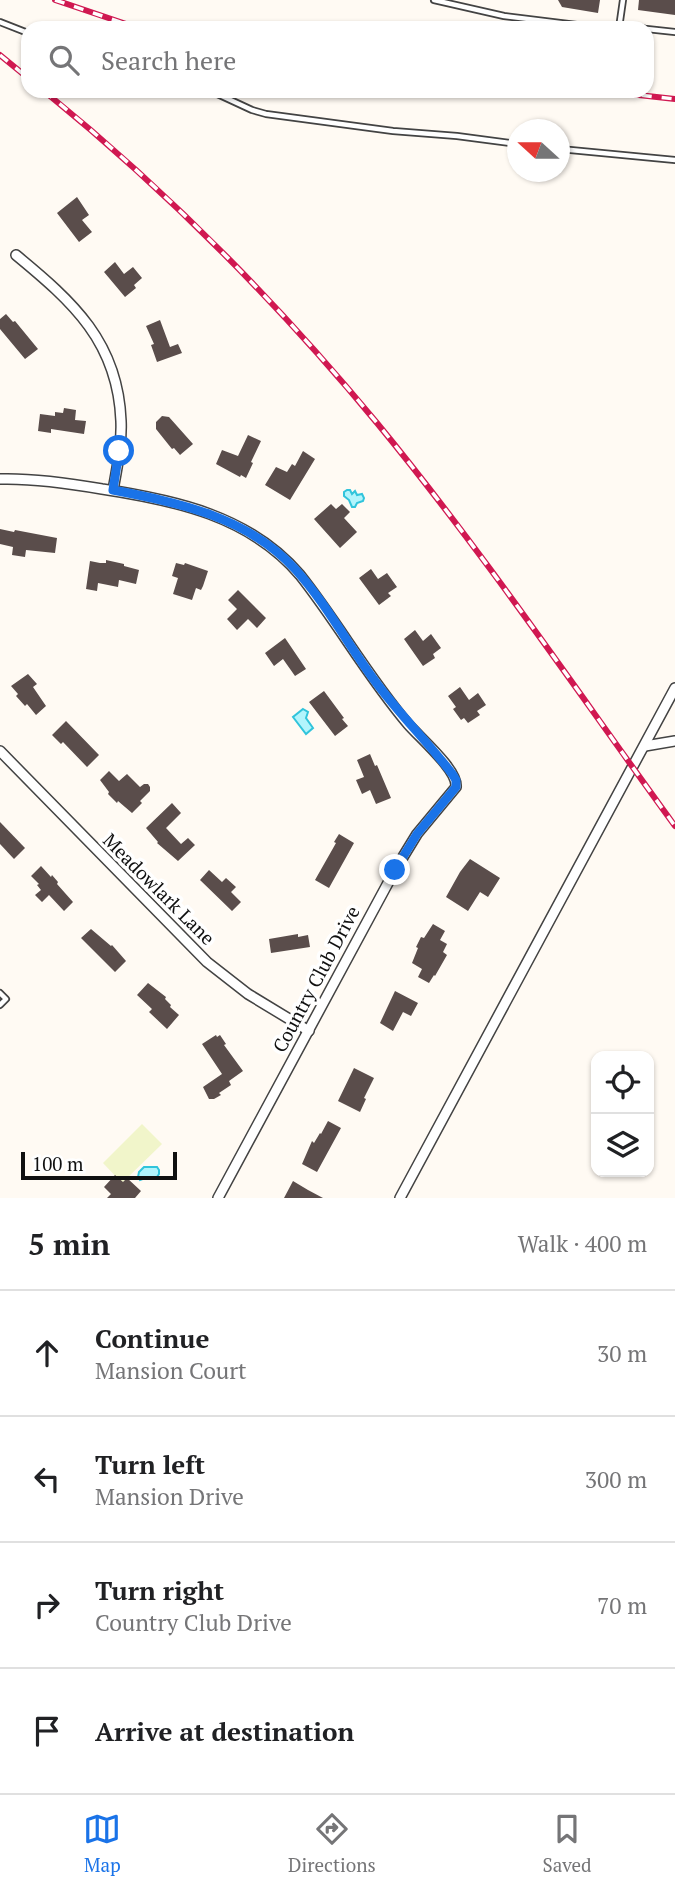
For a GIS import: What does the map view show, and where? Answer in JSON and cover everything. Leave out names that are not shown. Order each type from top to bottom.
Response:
[{"type":"street","points":[[0,479],[44,480],[113,490],[119,451],[121,422],[115,382],[93,329],[51,285],[16,255]]},
{"type":"street","name":"Country Club Drive","points":[[113,490],[174,502],[217,516],[251,533],[278,554],[307,584],[387,698],[447,767],[457,784],[407,850],[218,1198]]},
{"type":"street","points":[[400,1198],[675,688]]},
{"type":"street","points":[[662,711],[675,707]]},
{"type":"street","points":[[645,746],[675,741]]},
{"type":"street","name":"Meadowlark Lane","points":[[0,751],[207,962],[248,995],[309,1031]]},
{"type":"lane","points":[[434,0],[504,16],[544,21]]},
{"type":"lane","points":[[620,21],[623,0]]},
{"type":"lane","points":[[0,22],[21,30]]},
{"type":"lane","points":[[654,29],[675,32]]},
{"type":"lane","points":[[226,98],[266,114],[507,143]]},
{"type":"lane","points":[[570,150],[675,160]]},
{"type":"lane","points":[[0,993],[6,999],[0,1005]]},
{"type":"green space","points":[[142,1124],[162,1144],[122,1183],[103,1163]]},
{"type":"water","points":[[347,490],[352,494],[355,491],[357,495],[362,494],[363,501],[352,507],[344,496]]},
{"type":"water","points":[[303,709],[308,712],[306,718],[313,728],[306,734],[293,717]]},
{"type":"water","points":[[144,1167],[157,1167],[159,1174],[157,1177],[140,1180],[139,1172]]},
{"type":"building","points":[[558,0],[600,0],[598,13],[562,7]]},
{"type":"building","points":[[639,0],[675,0],[675,15],[638,10]]},
{"type":"building","points":[[77,197],[89,215],[82,220],[92,232],[79,242],[57,213]]},
{"type":"building","points":[[115,262],[124,274],[133,267],[142,278],[134,285],[136,288],[125,297],[104,272]]},
{"type":"building","points":[[6,314],[38,349],[25,359],[0,329],[0,319]]},
{"type":"building","points":[[160,320],[170,347],[178,344],[182,353],[157,362],[151,345],[154,344],[146,326]]},
{"type":"building","points":[[64,408],[76,410],[75,420],[86,421],[84,434],[51,429],[51,433],[38,431],[40,414],[55,416],[55,412],[63,413]]},
{"type":"building","points":[[162,416],[169,417],[193,444],[180,455],[156,429],[156,422]]},
{"type":"building","points":[[248,435],[261,441],[246,478],[216,464],[222,450],[238,456]]},
{"type":"building","points":[[303,451],[315,459],[290,500],[265,485],[276,467],[287,472],[292,464],[295,466]]},
{"type":"building","points":[[331,504],[336,509],[342,504],[350,512],[344,518],[357,532],[340,548],[314,519]]},
{"type":"building","points":[[0,529],[57,538],[55,553],[26,550],[25,557],[12,555],[13,547],[0,544]]},
{"type":"building","points":[[106,560],[139,570],[136,584],[119,580],[118,587],[98,583],[97,591],[86,589],[90,561],[106,563]]},
{"type":"building","points":[[176,563],[185,563],[208,571],[201,590],[196,588],[192,600],[173,594],[178,578],[172,576]]},
{"type":"building","points":[[371,569],[378,579],[387,573],[397,587],[388,593],[391,596],[379,605],[359,578]]},
{"type":"building","points":[[238,590],[266,618],[257,628],[248,619],[237,630],[227,619],[237,609],[228,600]]},
{"type":"building","points":[[415,630],[423,641],[431,634],[441,648],[433,654],[435,658],[423,666],[404,639]]},
{"type":"building","points":[[285,638],[306,669],[295,676],[283,659],[274,666],[265,653]]},
{"type":"building","points":[[28,674],[37,684],[33,687],[46,706],[36,715],[16,696],[18,694],[11,686]]},
{"type":"building","points":[[460,687],[469,700],[478,693],[486,705],[477,711],[480,715],[468,723],[464,718],[461,720],[448,696]]},
{"type":"building","points":[[324,691],[348,726],[335,736],[309,702]]},
{"type":"building","points":[[66,721],[99,755],[87,767],[63,742],[61,744],[52,735]]},
{"type":"building","points":[[370,754],[391,798],[376,804],[370,790],[362,794],[356,780],[364,777],[357,760]]},
{"type":"building","points":[[109,771],[119,781],[127,774],[140,787],[148,784],[150,787],[150,791],[140,801],[142,803],[132,813],[108,794],[100,780]]},
{"type":"building","points":[[172,803],[181,813],[166,828],[181,844],[188,838],[195,845],[178,861],[157,843],[146,828]]},
{"type":"building","points":[[0,822],[25,848],[14,859],[0,844]]},
{"type":"building","points":[[339,834],[354,843],[329,888],[315,880]]},
{"type":"building","points":[[470,859],[500,878],[488,897],[480,892],[468,911],[446,897]]},
{"type":"building","points":[[41,866],[51,877],[52,875],[73,902],[64,911],[49,895],[42,902],[35,895],[41,890],[31,876]]},
{"type":"building","points":[[209,870],[222,882],[226,878],[236,887],[231,892],[241,902],[232,911],[200,880]]},
{"type":"building","points":[[433,924],[445,931],[440,940],[447,944],[443,952],[447,955],[429,983],[418,977],[422,969],[412,963],[421,937],[424,938]]},
{"type":"building","points":[[91,929],[112,945],[126,961],[115,972],[81,938]]},
{"type":"building","points":[[298,934],[298,937],[308,935],[310,947],[271,953],[269,939]]},
{"type":"building","points":[[148,983],[166,997],[170,1007],[179,1015],[167,1029],[149,1012],[152,1009],[137,995]]},
{"type":"building","points":[[395,991],[418,1003],[411,1016],[403,1012],[393,1031],[380,1023]]},
{"type":"building","points":[[220,1035],[243,1071],[229,1081],[231,1085],[219,1093],[221,1095],[209,1099],[203,1087],[222,1074],[202,1044]]},
{"type":"building","points":[[354,1068],[374,1078],[360,1112],[338,1101]]},
{"type":"building","points":[[328,1121],[341,1128],[317,1172],[302,1164],[312,1141],[314,1143]]},
{"type":"building","points":[[115,1175],[123,1182],[127,1178],[141,1191],[135,1198],[107,1198],[111,1194],[104,1187]]},
{"type":"building","points":[[293,1181],[308,1190],[323,1198],[284,1198]]},
{"type":"railway","points":[[55,0],[117,21]]},
{"type":"railway","points":[[0,55],[21,72]]},
{"type":"railway","points":[[654,97],[675,99]]},
{"type":"railway","points":[[52,98],[133,168],[219,249],[339,378],[454,521],[675,826]]},
{"type":"route","points":[[119,451],[113,490],[174,502],[225,519],[260,540],[293,567],[387,698],[453,775],[456,787],[417,834],[395,870]]}]
